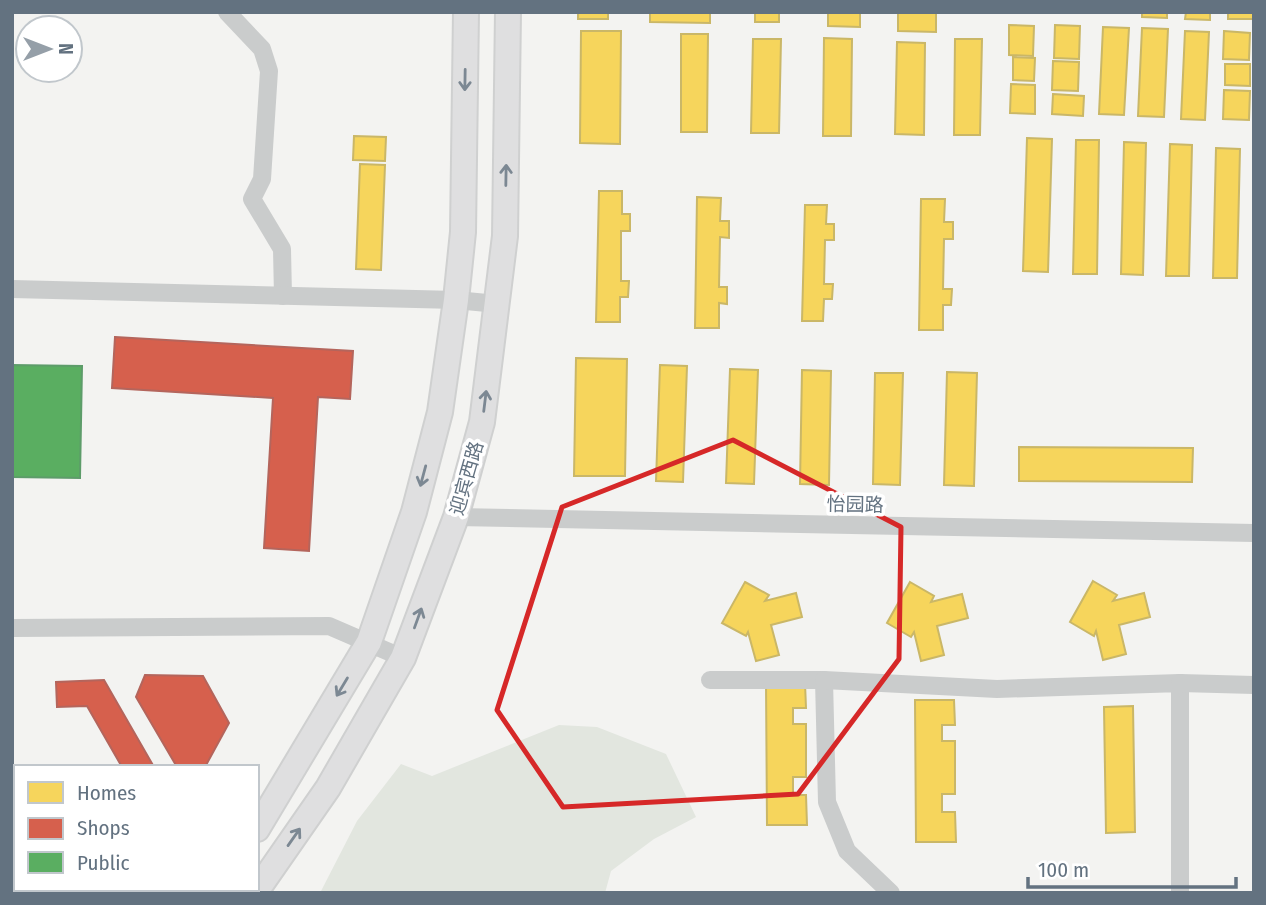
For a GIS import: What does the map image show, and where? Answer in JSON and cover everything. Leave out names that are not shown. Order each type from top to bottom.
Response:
[{"type":"highway","points":[[259,826],[369,642],[414,512],[440,412],[463,232],[466,12]]},
{"type":"highway","name":"迎宾西路","points":[[259,887],[328,788],[403,658],[456,517],[482,422],[505,236],[508,12]]},
{"type":"street","points":[[227,12],[262,50],[269,71],[262,179],[252,199],[282,249],[283,296]]},
{"type":"street","points":[[12,289],[456,300],[496,304]]},
{"type":"street","name":"怡园路","points":[[456,517],[1254,533]]},
{"type":"street","points":[[12,628],[329,626],[403,658]]},
{"type":"street","points":[[710,680],[824,680],[996,689],[1180,683],[1254,685]]},
{"type":"street","points":[[824,680],[827,802],[847,851],[891,893]]},
{"type":"street","points":[[1180,683],[1180,893]]},
{"type":"highlighted area","points":[[733,440],[901,527],[899,659],[798,794],[563,807],[497,710],[562,507]]},
{"type":"shaded area","points":[[559,725],[597,727],[666,754],[696,817],[654,839],[611,871],[605,893],[320,893],[357,821],[401,764],[432,776]]},
{"type":"building: Homes","points":[[578,12],[608,12],[608,19],[578,19]]},
{"type":"building: Homes","points":[[650,12],[710,12],[710,23],[650,22]]},
{"type":"building: Homes","points":[[755,12],[779,12],[779,22],[755,22]]},
{"type":"building: Homes","points":[[828,12],[860,12],[860,27],[828,26]]},
{"type":"building: Homes","points":[[898,12],[936,12],[936,32],[898,31]]},
{"type":"building: Homes","points":[[1142,12],[1167,12],[1167,18],[1142,17]]},
{"type":"building: Homes","points":[[1186,12],[1210,12],[1210,20],[1185,19]]},
{"type":"building: Homes","points":[[1228,12],[1253,12],[1253,19],[1228,19]]},
{"type":"building: Homes","points":[[1009,25],[1034,26],[1033,56],[1009,55]]},
{"type":"building: Homes","points":[[1055,25],[1080,26],[1079,59],[1054,58]]},
{"type":"building: Homes","points":[[1103,27],[1129,28],[1124,115],[1099,114]]},
{"type":"building: Homes","points":[[1142,28],[1168,29],[1164,117],[1138,116]]},
{"type":"building: Homes","points":[[581,31],[621,31],[620,144],[580,143]]},
{"type":"building: Homes","points":[[1185,31],[1209,32],[1205,120],[1181,119]]},
{"type":"building: Homes","points":[[1224,31],[1250,33],[1249,60],[1223,59]]},
{"type":"building: Homes","points":[[681,34],[708,34],[707,132],[681,132]]},
{"type":"building: Homes","points":[[824,38],[852,39],[851,136],[823,136]]},
{"type":"building: Homes","points":[[753,39],[781,39],[779,133],[751,133]]},
{"type":"building: Homes","points":[[955,39],[982,39],[980,135],[954,135]]},
{"type":"building: Homes","points":[[897,42],[925,43],[924,135],[895,134]]},
{"type":"building: Homes","points":[[1013,57],[1035,58],[1034,81],[1013,80]]},
{"type":"building: Homes","points":[[1053,61],[1079,62],[1078,91],[1052,90]]},
{"type":"building: Homes","points":[[1225,64],[1250,64],[1250,86],[1225,85]]},
{"type":"building: Homes","points":[[1011,84],[1035,85],[1035,114],[1010,113]]},
{"type":"building: Homes","points":[[1224,90],[1250,91],[1249,120],[1223,119]]},
{"type":"building: Homes","points":[[1053,94],[1084,96],[1083,116],[1052,114]]},
{"type":"building: Homes","points":[[354,136],[386,137],[385,161],[353,160]]},
{"type":"building: Homes","points":[[1027,138],[1052,139],[1048,272],[1023,271]]},
{"type":"building: Homes","points":[[1076,140],[1099,140],[1097,274],[1073,274]]},
{"type":"building: Homes","points":[[1124,142],[1146,143],[1143,275],[1121,274]]},
{"type":"building: Homes","points":[[1170,144],[1192,145],[1189,276],[1166,276]]},
{"type":"building: Homes","points":[[1216,148],[1240,149],[1237,278],[1213,278]]},
{"type":"building: Homes","points":[[360,164],[385,165],[381,270],[356,269]]},
{"type":"building: Homes","points":[[599,191],[622,191],[622,214],[630,214],[630,231],[621,231],[621,281],[629,281],[628,297],[620,297],[620,322],[596,322]]},
{"type":"building: Homes","points":[[697,197],[721,198],[720,221],[729,221],[729,238],[720,237],[719,287],[727,287],[727,304],[719,303],[719,328],[695,328]]},
{"type":"building: Homes","points":[[921,199],[945,199],[944,222],[953,222],[953,239],[944,239],[943,289],[952,289],[951,305],[943,305],[943,330],[919,330]]},
{"type":"building: Homes","points":[[805,205],[827,205],[826,224],[834,224],[834,240],[825,240],[824,284],[833,284],[832,299],[824,299],[823,321],[802,321]]},
{"type":"building: Homes","points":[[576,358],[627,359],[625,476],[574,476]]},
{"type":"building: Homes","points":[[660,365],[687,366],[683,482],[656,481]]},
{"type":"building: Homes","points":[[730,369],[758,370],[754,484],[726,483]]},
{"type":"building: Homes","points":[[802,370],[831,371],[829,485],[800,484]]},
{"type":"building: Homes","points":[[947,372],[977,373],[974,486],[944,485]]},
{"type":"building: Homes","points":[[875,373],[903,373],[900,485],[873,484]]},
{"type":"building: Homes","points":[[1019,447],[1193,448],[1192,482],[1019,481]]},
{"type":"building: Homes","points":[[1093,581],[1117,595],[1113,601],[1144,593],[1150,617],[1119,625],[1126,654],[1103,660],[1096,631],[1094,636],[1070,622]]},
{"type":"building: Homes","points":[[745,582],[769,595],[765,601],[796,593],[802,617],[771,625],[779,655],[756,661],[748,632],[746,636],[722,623]]},
{"type":"building: Homes","points":[[910,582],[934,596],[931,602],[962,594],[968,618],[937,626],[944,655],[921,661],[914,632],[911,637],[887,623]]},
{"type":"building: Homes","points":[[766,683],[805,683],[806,708],[793,708],[793,724],[806,724],[806,777],[793,777],[793,795],[806,795],[807,825],[767,825]]},
{"type":"building: Homes","points":[[915,700],[954,700],[955,725],[942,725],[942,741],[955,741],[955,794],[942,794],[942,812],[955,812],[956,842],[916,842]]},
{"type":"building: Homes","points":[[1133,706],[1135,832],[1106,833],[1104,707]]},
{"type":"building: Shops","points":[[115,337],[353,351],[350,399],[318,397],[309,551],[264,548],[273,398],[112,388]]},
{"type":"building: Shops","points":[[145,675],[203,676],[229,723],[206,765],[176,765],[136,697]]},
{"type":"building: Shops","points":[[104,680],[153,765],[121,765],[87,706],[57,707],[56,682]]},
{"type":"building: Shops","points":[[84,891],[119,891],[118,893],[83,893]]},
{"type":"building: Public","points":[[12,365],[82,366],[80,478],[12,477]]}]
